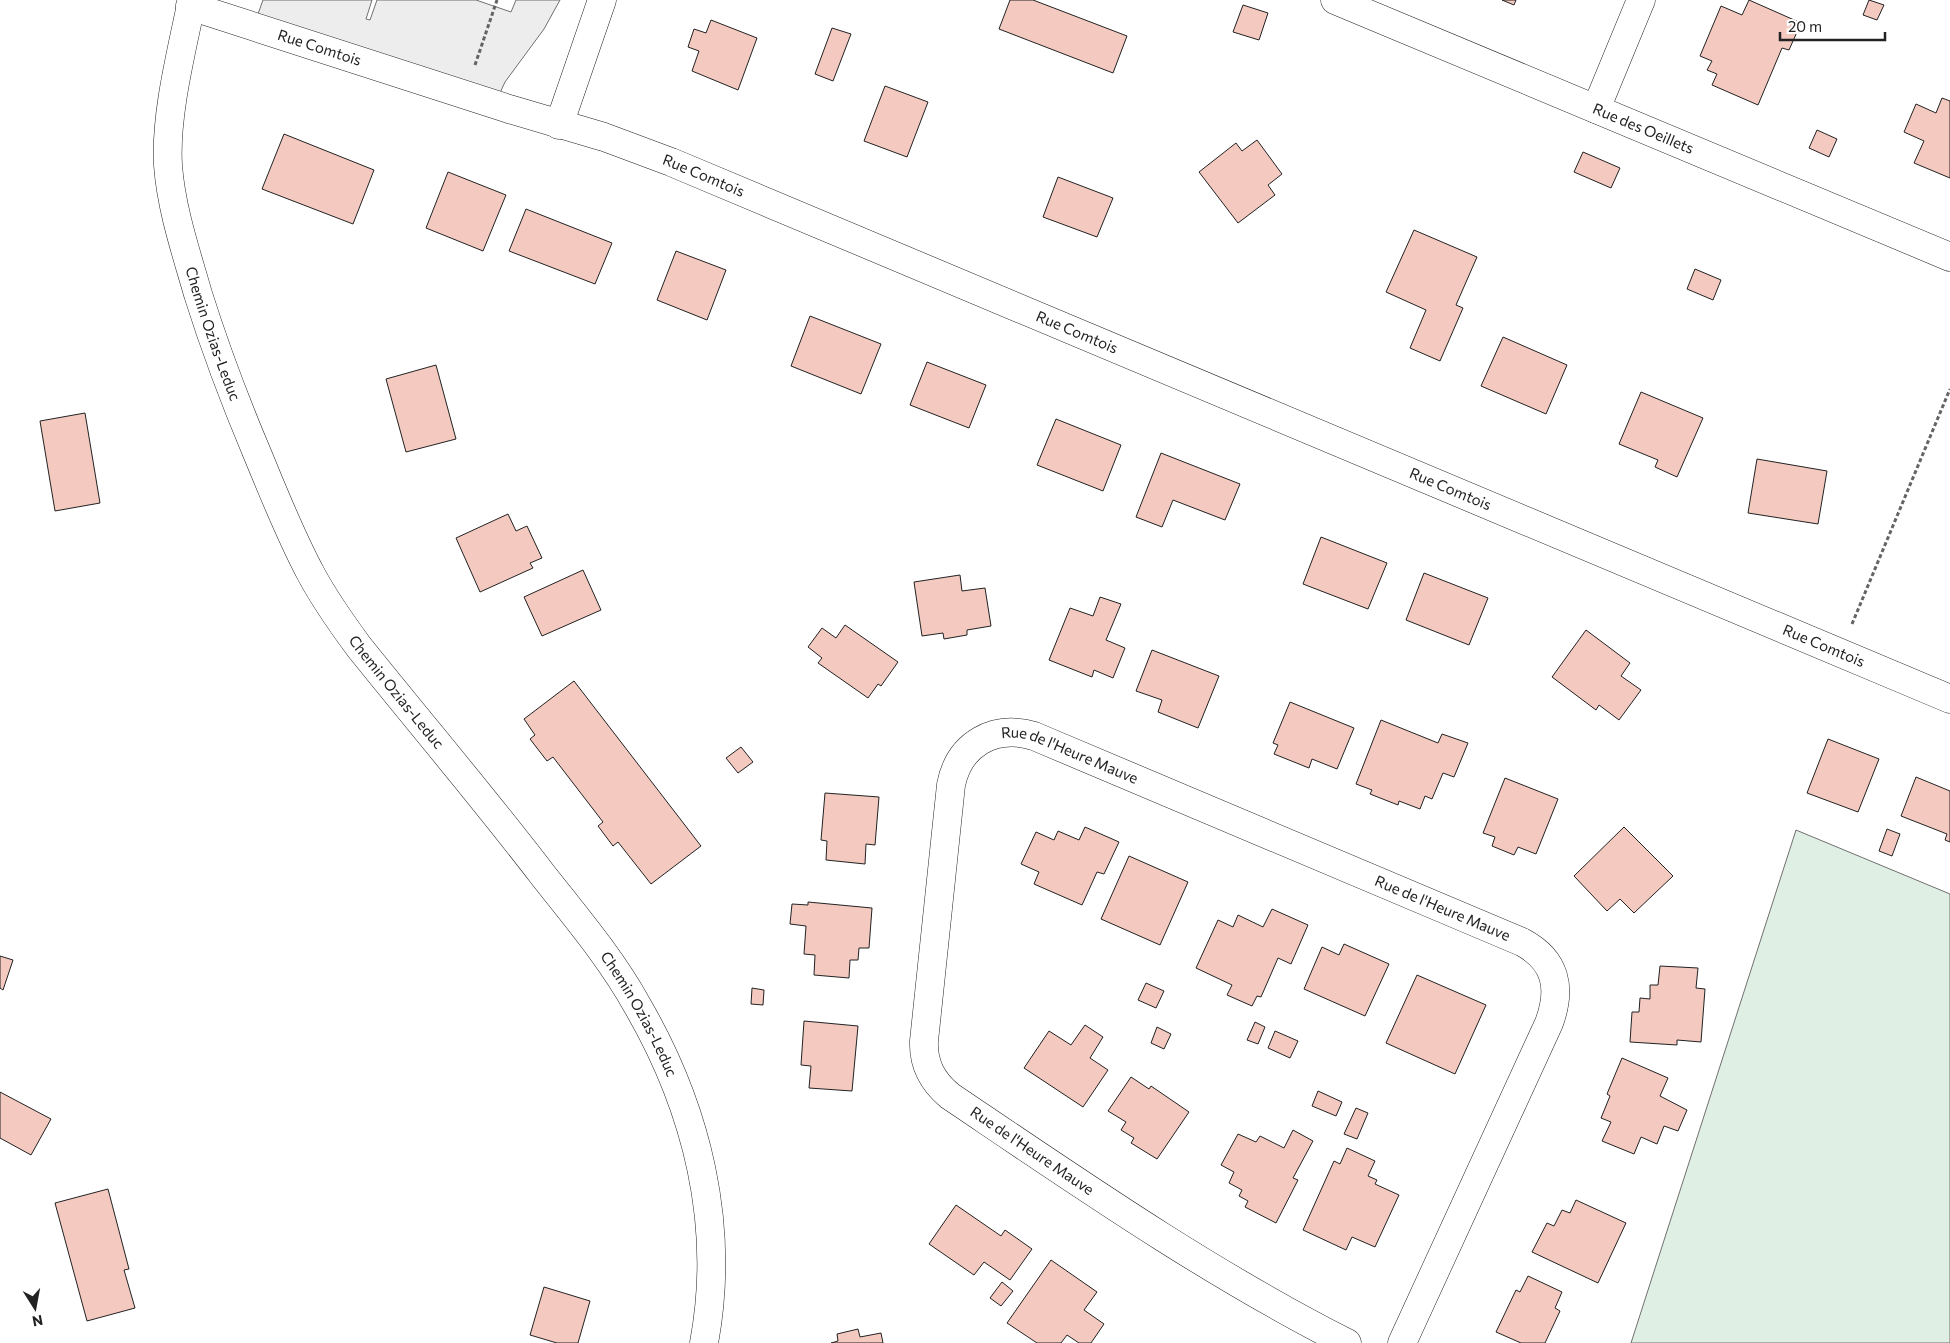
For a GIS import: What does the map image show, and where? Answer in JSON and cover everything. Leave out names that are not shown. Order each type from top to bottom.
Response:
[{"type":"street","points":[[559,125],[602,0]]},
{"type":"street","name":"Rue des Oeillets","points":[[1335,0],[1950,257]]},
{"type":"street","points":[[1596,109],[1641,0]]},
{"type":"street","name":"Rue Comtois","points":[[191,3],[559,125],[604,137],[680,166],[1950,699]]},
{"type":"street","name":"Chemin Ozias-Leduc","points":[[191,3],[174,99],[168,164],[173,199],[190,267],[210,332],[238,407],[292,536],[312,576],[338,618],[359,647],[574,914],[636,1003],[662,1049],[687,1112],[701,1162],[708,1200],[712,1235],[710,1298],[704,1343]]},
{"type":"street","name":"Rue de l'Heure Mauve","points":[[1347,1343],[1241,1287],[1132,1219],[950,1096],[941,1089],[929,1072],[923,1052],[951,785],[953,774],[964,754],[980,740],[990,735],[1012,731],[1034,736],[1522,942],[1539,953],[1551,969],[1556,988],[1556,999],[1549,1023],[1402,1343]]},
{"type":"path","points":[[476,66],[497,0]]},
{"type":"path","points":[[1840,652],[1950,389]]},
{"type":"green space","points":[[1796,830],[1950,894],[1950,1343],[1631,1343]]},
{"type":"shaded area","points":[[263,0],[372,0],[366,19],[370,20],[377,0],[476,0],[511,12],[516,0],[560,0],[544,29],[505,82],[499,95],[258,14]]},
{"type":"building","points":[[1010,0],[1033,0],[1127,36],[1113,73],[999,29]]},
{"type":"building","points":[[1502,0],[1516,0],[1514,5]]},
{"type":"building","points":[[1749,0],[1801,23],[1789,50],[1782,48],[1758,105],[1712,85],[1717,74],[1707,70],[1712,61],[1700,56],[1721,6],[1742,15]]},
{"type":"building","points":[[1869,0],[1884,5],[1877,20],[1863,15]]},
{"type":"building","points":[[1243,5],[1268,13],[1259,40],[1233,32]]},
{"type":"building","points":[[711,20],[757,38],[738,90],[692,71],[699,51],[688,47],[694,29],[706,33]]},
{"type":"building","points":[[832,28],[851,34],[833,81],[815,74]]},
{"type":"building","points":[[885,86],[928,102],[907,157],[864,141]]},
{"type":"building","points":[[1942,98],[1950,101],[1950,178],[1914,163],[1924,141],[1904,132],[1916,104],[1936,113]]},
{"type":"building","points":[[1817,130],[1837,139],[1829,157],[1809,148]]},
{"type":"building","points":[[284,134],[374,170],[353,224],[262,189]]},
{"type":"building","points":[[1257,140],[1282,174],[1268,185],[1275,195],[1238,223],[1199,172],[1236,143],[1242,151]]},
{"type":"building","points":[[1583,152],[1620,168],[1611,188],[1574,172]]},
{"type":"building","points":[[448,172],[506,195],[483,251],[426,228]]},
{"type":"building","points":[[1058,177],[1113,198],[1097,237],[1043,217]]},
{"type":"building","points":[[526,209],[612,243],[595,284],[509,251]]},
{"type":"building","points":[[1414,230],[1477,257],[1456,305],[1463,308],[1440,361],[1410,348],[1426,310],[1386,292]]},
{"type":"building","points":[[676,251],[726,270],[707,320],[657,300]]},
{"type":"building","points":[[1695,269],[1721,280],[1713,300],[1687,289]]},
{"type":"building","points":[[810,316],[881,344],[861,394],[791,366]]},
{"type":"building","points":[[1503,337],[1567,365],[1546,414],[1481,386]]},
{"type":"building","points":[[927,362],[986,385],[969,428],[910,405]]},
{"type":"building","points":[[436,365],[456,439],[406,452],[386,379]]},
{"type":"building","points":[[1641,392],[1703,418],[1677,477],[1655,467],[1658,460],[1619,444]]},
{"type":"building","points":[[85,413],[100,503],[55,511],[40,421]]},
{"type":"building","points":[[1056,419],[1121,445],[1103,491],[1037,465]]},
{"type":"building","points":[[1161,453],[1240,484],[1225,520],[1173,500],[1162,527],[1136,517]]},
{"type":"building","points":[[1757,459],[1827,471],[1818,524],[1748,513]]},
{"type":"building","points":[[508,514],[516,531],[527,526],[542,558],[530,563],[533,568],[480,592],[456,538]]},
{"type":"building","points":[[1321,537],[1387,563],[1368,609],[1303,584]]},
{"type":"building","points":[[583,570],[601,610],[542,636],[524,597]]},
{"type":"building","points":[[1424,573],[1488,598],[1469,645],[1406,620]]},
{"type":"building","points":[[960,575],[962,591],[985,588],[991,626],[967,630],[967,635],[944,639],[943,633],[922,636],[914,582]]},
{"type":"building","points":[[1100,597],[1121,604],[1106,640],[1125,648],[1113,678],[1094,670],[1092,677],[1049,660],[1070,608],[1093,616]]},
{"type":"building","points":[[845,625],[898,662],[881,686],[878,684],[868,698],[818,663],[822,658],[808,647],[822,628],[836,638]]},
{"type":"building","points":[[1586,630],[1630,663],[1621,676],[1641,690],[1619,720],[1599,705],[1596,710],[1552,677]]},
{"type":"building","points":[[1152,650],[1219,676],[1198,728],[1158,712],[1162,700],[1136,691]]},
{"type":"building","points":[[574,681],[701,846],[651,884],[618,842],[613,846],[598,826],[603,822],[553,757],[547,761],[530,739],[535,735],[524,719]]},
{"type":"building","points":[[1290,702],[1354,728],[1337,769],[1312,759],[1309,768],[1274,754],[1278,745],[1273,743]]},
{"type":"building","points":[[1381,720],[1438,743],[1442,734],[1468,743],[1454,777],[1443,773],[1432,799],[1425,796],[1420,809],[1399,801],[1398,805],[1370,794],[1372,790],[1356,784]]},
{"type":"building","points":[[1828,739],[1879,759],[1858,812],[1807,793]]},
{"type":"building","points":[[741,747],[753,762],[738,773],[726,758]]},
{"type":"building","points":[[1916,777],[1950,791],[1950,842],[1945,840],[1947,834],[1901,816]]},
{"type":"building","points":[[1505,778],[1558,799],[1536,854],[1518,847],[1514,855],[1492,846],[1495,837],[1483,833]]},
{"type":"building","points":[[825,793],[879,797],[875,845],[866,844],[865,864],[826,860],[827,841],[821,840]]},
{"type":"building","points":[[1085,827],[1119,842],[1104,874],[1097,872],[1082,905],[1034,884],[1039,872],[1021,864],[1036,832],[1054,840],[1058,831],[1079,840]]},
{"type":"building","points":[[1624,827],[1673,876],[1634,913],[1620,899],[1607,911],[1574,876]]},
{"type":"building","points":[[1887,829],[1900,834],[1892,856],[1879,851]]},
{"type":"building","points":[[1129,856],[1188,882],[1160,945],[1101,919]]},
{"type":"building","points":[[808,902],[872,908],[869,948],[859,948],[858,960],[850,960],[849,978],[814,975],[815,955],[804,954],[806,926],[790,924],[792,904],[808,905]]},
{"type":"building","points":[[1272,909],[1308,925],[1291,964],[1278,958],[1261,997],[1257,996],[1252,1006],[1227,995],[1232,985],[1196,968],[1218,920],[1233,927],[1238,915],[1263,927]]},
{"type":"building","points":[[1344,944],[1389,964],[1365,1016],[1304,989],[1322,947],[1339,955]]},
{"type":"building","points":[[0,956],[13,960],[3,990],[0,988]]},
{"type":"building","points":[[1660,966],[1698,968],[1696,988],[1705,989],[1701,1042],[1677,1040],[1677,1045],[1630,1042],[1632,1012],[1639,1012],[1640,998],[1650,999],[1650,985],[1658,985]]},
{"type":"building","points":[[1417,975],[1486,1005],[1455,1074],[1386,1043]]},
{"type":"building","points":[[1146,983],[1164,991],[1156,1008],[1138,1000]]},
{"type":"building","points":[[752,988],[764,990],[763,1005],[751,1004]]},
{"type":"building","points":[[804,1021],[858,1026],[852,1091],[809,1088],[811,1066],[801,1065]]},
{"type":"building","points":[[1255,1022],[1265,1027],[1258,1044],[1247,1040]]},
{"type":"building","points":[[1085,1025],[1103,1037],[1090,1058],[1108,1070],[1083,1107],[1024,1068],[1049,1031],[1071,1045]]},
{"type":"building","points":[[1157,1027],[1171,1034],[1164,1049],[1151,1043]]},
{"type":"building","points":[[1275,1031],[1298,1041],[1290,1058],[1268,1048]]},
{"type":"building","points":[[1622,1058],[1668,1078],[1660,1096],[1687,1110],[1678,1131],[1664,1126],[1657,1144],[1641,1137],[1634,1154],[1602,1141],[1611,1122],[1601,1118],[1610,1096],[1607,1094]]},
{"type":"building","points":[[1131,1077],[1149,1089],[1151,1086],[1189,1112],[1157,1159],[1131,1143],[1134,1138],[1121,1130],[1126,1122],[1108,1111]]},
{"type":"building","points":[[1318,1091],[1342,1102],[1336,1116],[1312,1106]]},
{"type":"building","points":[[0,1092],[51,1119],[31,1155],[0,1138]]},
{"type":"building","points":[[1356,1108],[1368,1113],[1357,1139],[1344,1134]]},
{"type":"building","points":[[1293,1130],[1313,1141],[1293,1178],[1298,1180],[1276,1223],[1245,1207],[1248,1201],[1239,1196],[1242,1190],[1229,1183],[1234,1172],[1221,1165],[1238,1134],[1256,1142],[1260,1136],[1284,1148]]},
{"type":"building","points":[[1347,1148],[1375,1161],[1368,1176],[1377,1180],[1375,1184],[1399,1195],[1375,1247],[1352,1237],[1346,1250],[1303,1230],[1334,1161],[1340,1164]]},
{"type":"building","points":[[108,1189],[129,1269],[124,1270],[135,1308],[87,1321],[55,1203]]},
{"type":"building","points":[[1576,1200],[1626,1223],[1598,1283],[1532,1252],[1547,1223],[1554,1226],[1562,1210],[1570,1213]]},
{"type":"building","points":[[956,1205],[1001,1236],[1005,1230],[1032,1249],[1010,1280],[984,1262],[974,1275],[929,1244]]},
{"type":"building","points":[[1051,1260],[1097,1292],[1084,1310],[1104,1324],[1091,1343],[1079,1343],[1067,1335],[1061,1343],[1037,1343],[1007,1323]]},
{"type":"building","points":[[1528,1276],[1562,1292],[1555,1308],[1560,1311],[1545,1343],[1521,1343],[1496,1332],[1516,1290],[1520,1292]]},
{"type":"building","points":[[1002,1282],[1013,1291],[1001,1306],[990,1298]]},
{"type":"building","points":[[544,1287],[590,1301],[578,1343],[557,1343],[530,1335]]},
{"type":"building","points":[[858,1329],[860,1337],[881,1333],[883,1343],[831,1343],[838,1341],[837,1334]]}]
